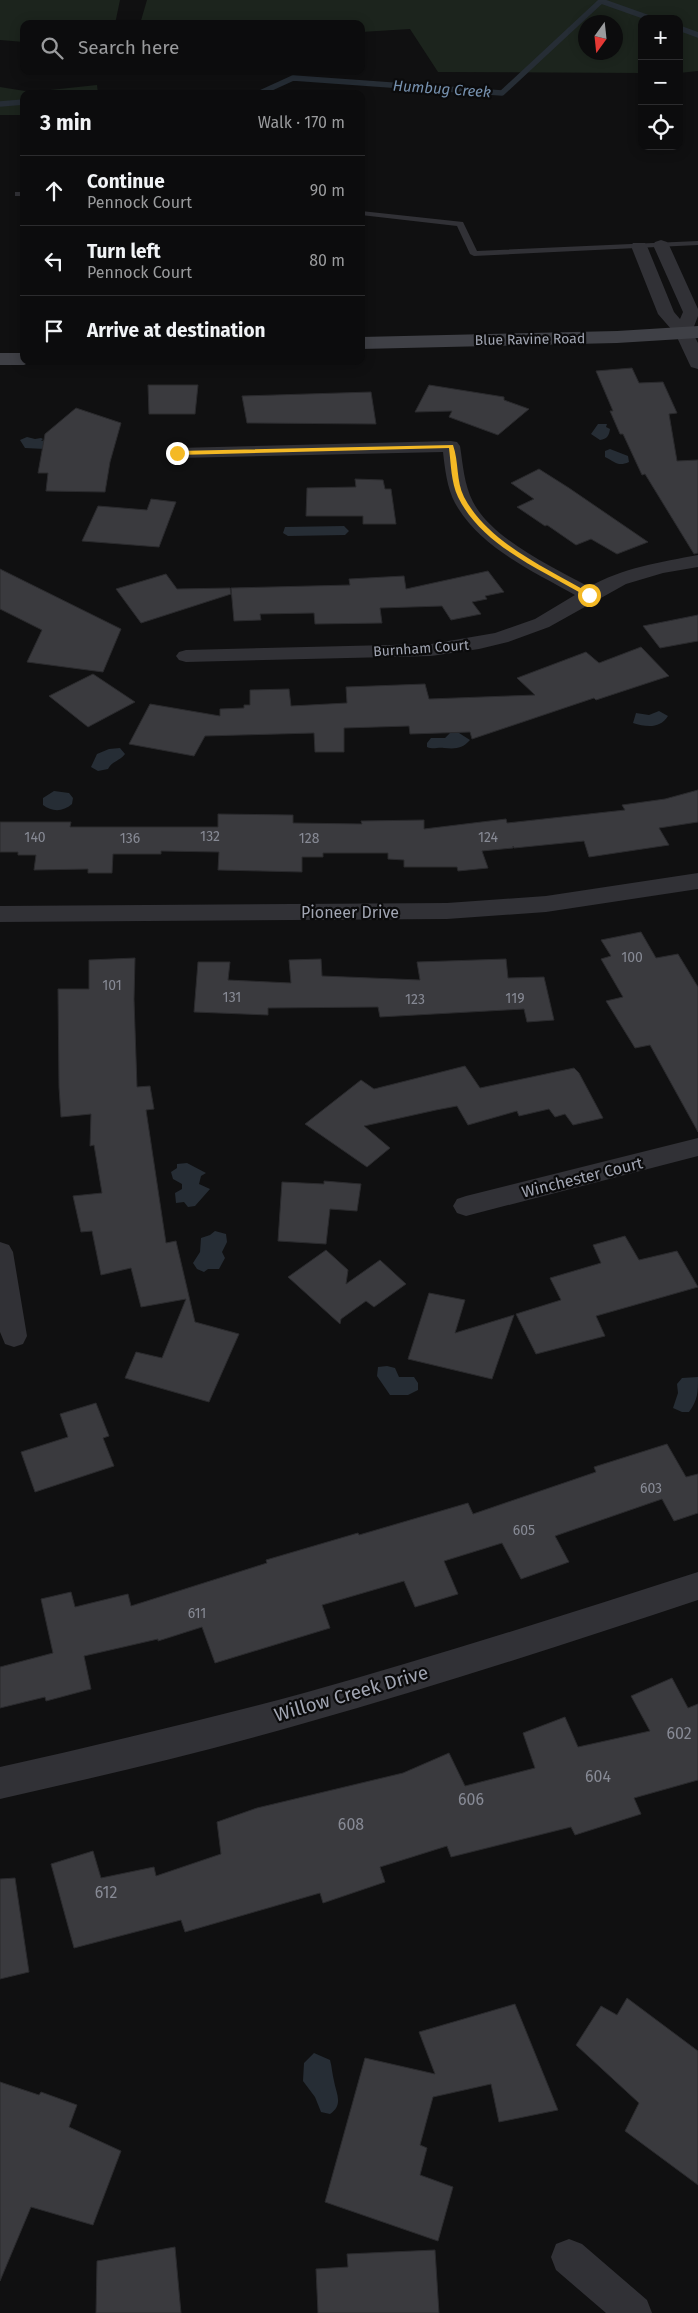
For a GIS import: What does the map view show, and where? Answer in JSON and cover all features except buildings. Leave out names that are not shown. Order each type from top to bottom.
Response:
[{"type":"main road","name":"Blue Ravine Road","points":[[365,343],[691,333]]},
{"type":"main road","points":[[0,342],[20,342]]},
{"type":"main road","points":[[0,359],[20,359]]},
{"type":"street","points":[[661,245],[691,312],[691,333],[698,363]]},
{"type":"street","points":[[639,246],[666,314],[691,333]]},
{"type":"street","points":[[177,453],[451,446],[457,485],[462,497],[478,522],[518,553],[589,595]]},
{"type":"street","name":"Burnham Court","points":[[186,656],[431,650],[455,647],[486,641],[542,623],[589,595],[619,580],[698,562]]},
{"type":"street","name":"Pioneer Drive","points":[[0,914],[447,911],[546,904],[698,881]]},
{"type":"street","name":"Winchester Court","points":[[466,1206],[698,1147]]},
{"type":"street","points":[[0,1252],[14,1336]]},
{"type":"street","name":"Willow Creek Drive","points":[[0,1784],[304,1708],[542,1637],[698,1586]]},
{"type":"street","points":[[569,2257],[634,2313]]},
{"type":"lane","points":[[365,213],[460,224],[474,254],[698,243]]},
{"type":"shaded area","points":[[0,0],[120,0],[116,20],[20,20],[20,42],[0,40]]},
{"type":"shaded area","points":[[147,0],[698,0],[698,71],[683,73],[683,15],[638,15],[638,73],[438,72],[410,29],[365,32],[365,20],[141,20]]},
{"type":"shaded area","points":[[97,85],[98,90],[50,90]]},
{"type":"shaded area","points":[[0,87],[20,90],[20,115],[0,115]]},
{"type":"shaded area","points":[[598,424],[607,424],[606,427],[610,429],[604,439],[600,440],[591,434]]},
{"type":"shaded area","points":[[27,437],[41,438],[43,439],[41,441],[47,440],[45,449],[25,448],[20,440]]},
{"type":"shaded area","points":[[610,449],[628,456],[629,462],[619,464],[605,457],[605,451]]},
{"type":"shaded area","points":[[344,526],[349,531],[345,535],[288,536],[283,533],[285,527]]},
{"type":"shaded area","points":[[659,711],[668,716],[657,725],[648,726],[633,723],[636,713],[649,715]]},
{"type":"shaded area","points":[[450,733],[459,733],[470,740],[461,747],[455,748],[427,747],[427,743],[431,738],[445,738]]},
{"type":"shaded area","points":[[120,748],[125,754],[108,769],[98,771],[91,767],[97,754],[109,749]]},
{"type":"shaded area","points":[[54,791],[69,793],[73,798],[72,804],[65,809],[58,810],[50,809],[43,805],[43,798]]},
{"type":"shaded area","points":[[187,1163],[206,1173],[201,1176],[199,1184],[210,1189],[195,1206],[188,1207],[184,1202],[176,1203],[175,1193],[182,1189],[182,1184],[173,1179],[171,1172],[177,1168],[177,1164]]},
{"type":"shaded area","points":[[215,1231],[226,1234],[227,1242],[222,1252],[225,1258],[219,1269],[208,1269],[204,1272],[197,1269],[193,1263],[200,1252],[201,1238]]},
{"type":"shaded area","points":[[387,1366],[395,1368],[399,1377],[414,1377],[418,1383],[418,1390],[408,1395],[390,1395],[377,1376],[378,1367]]},
{"type":"shaded area","points":[[698,1377],[697,1396],[689,1412],[682,1412],[673,1408],[678,1393],[677,1384],[682,1378]]},
{"type":"shaded area","points":[[314,2053],[330,2060],[338,2103],[337,2107],[330,2114],[321,2112],[315,2097],[303,2081],[304,2063]]},
{"type":"waterway","name":"Humbug Creek","points":[[267,90],[293,78],[502,93],[601,1],[641,15]]},
{"type":"waterway","name":"Humbug Creek","points":[[683,29],[698,35]]},
{"type":"waterway","name":"Humbug Creek","points":[[0,104],[20,102]]},
{"type":"route","points":[[177,453],[451,446],[457,485],[469,510],[478,522],[518,553],[589,595]]}]
